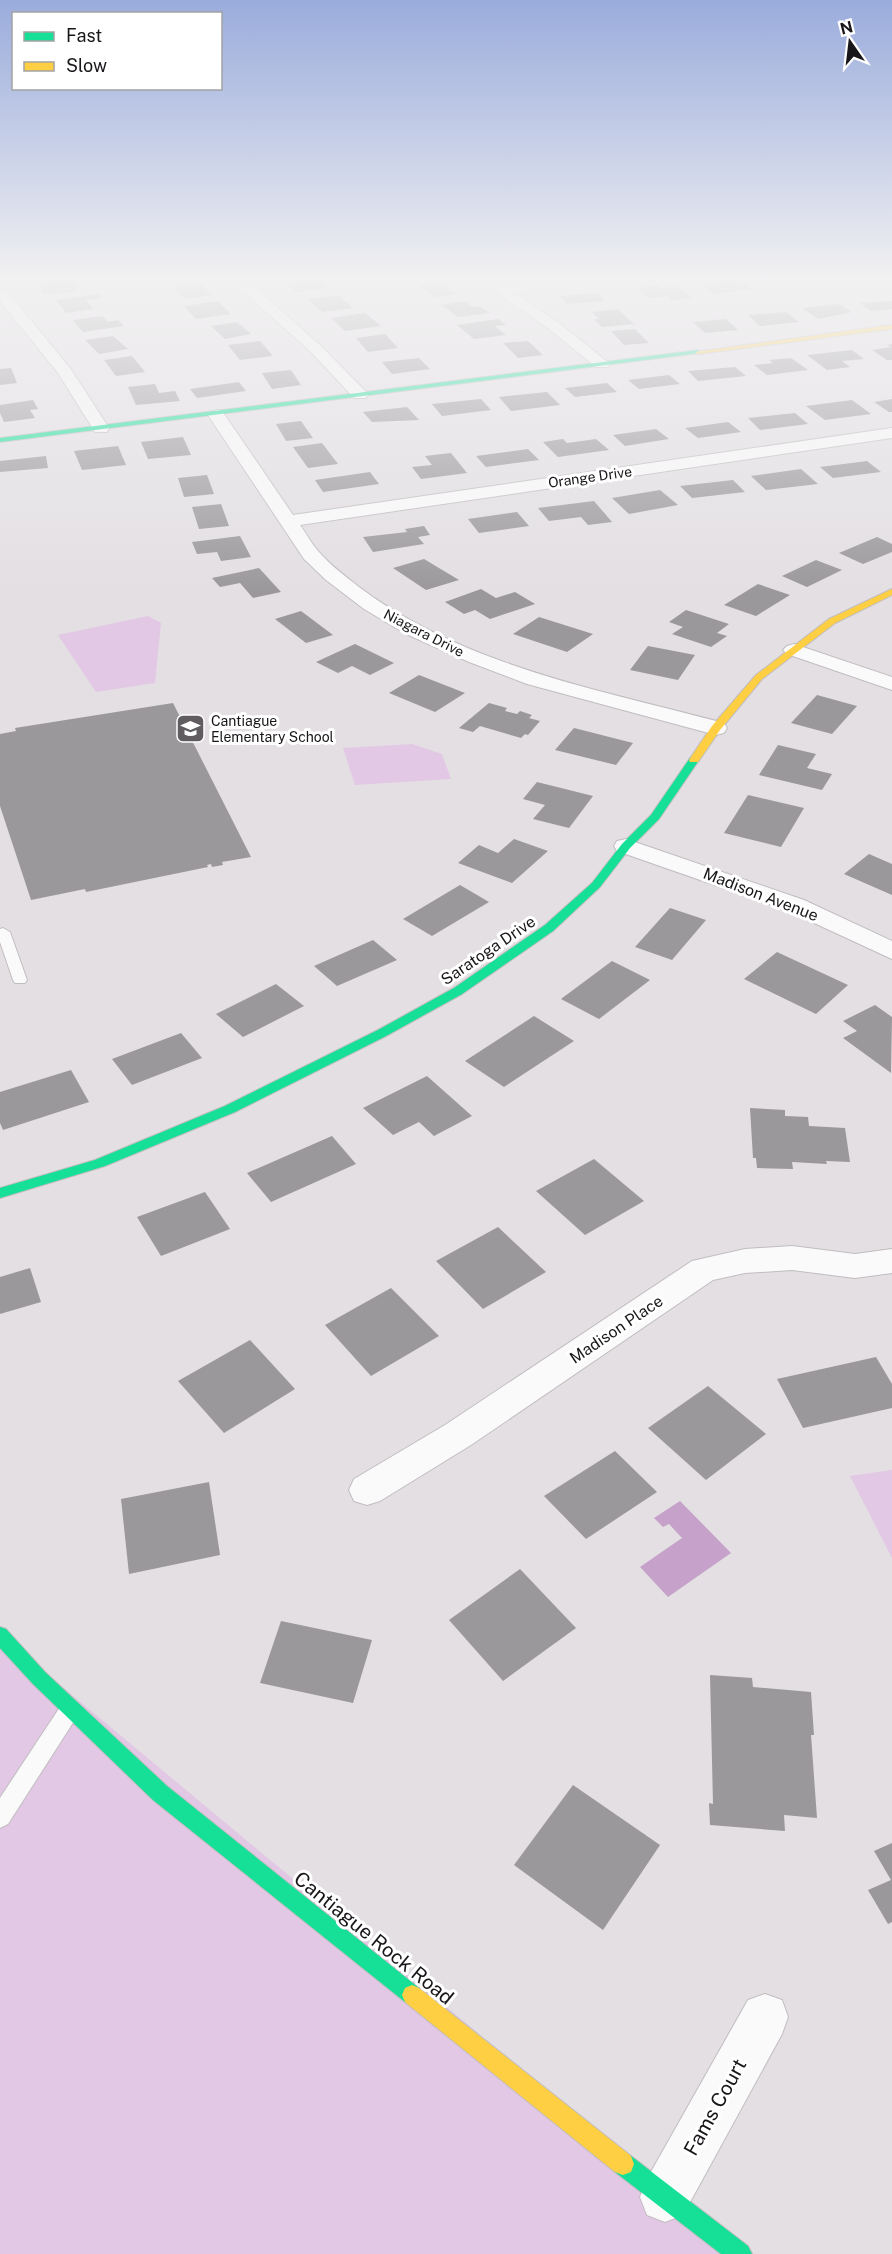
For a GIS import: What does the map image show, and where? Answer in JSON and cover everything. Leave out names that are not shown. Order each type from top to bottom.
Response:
[{"type":"street","points":[[71,382],[101,428]]},
{"type":"street","points":[[348,382],[360,395]]},
{"type":"street","points":[[0,441],[460,382]]},
{"type":"street","name":"Niagara Drive","points":[[216,415],[311,555],[333,576],[371,605],[413,630],[476,658],[535,679],[716,728]]},
{"type":"street","name":"Orange Drive","points":[[288,520],[892,433]]},
{"type":"street","name":"Saratoga Drive","points":[[0,1193],[100,1163],[230,1109],[382,1033],[458,991],[549,928],[596,885],[626,846],[655,817],[716,728],[759,677],[832,621],[892,592]]},
{"type":"street","points":[[794,650],[892,684]]},
{"type":"street","name":"Madison Avenue","points":[[626,846],[795,905],[892,951]]},
{"type":"street","name":"Madison Place","points":[[367,1490],[458,1435],[704,1270],[745,1261],[792,1258],[855,1266],[892,1261]]},
{"type":"street","name":"Cantiague Rock Road","points":[[0,1635],[39,1678],[160,1793],[665,2197],[740,2254]]},
{"type":"street","name":"Fams Court","points":[[665,2197],[765,2017]]},
{"type":"lane","points":[[3,932],[20,980]]},
{"type":"lane","points":[[0,1817],[71,1708]]},
{"type":"shaded area","points":[[148,616],[161,623],[155,683],[96,692],[58,635]]},
{"type":"shaded area","points":[[412,744],[442,754],[451,779],[355,785],[343,748]]},
{"type":"shaded area","points":[[892,1470],[892,1558],[850,1476]]},
{"type":"shaded area","points":[[680,1501],[731,1553],[668,1597],[640,1567],[682,1538],[669,1524],[663,1527],[654,1518]]},
{"type":"shaded area","points":[[0,1635],[743,2254],[0,2254]]},
{"type":"building","points":[[0,382],[17,383],[0,385]]},
{"type":"building","points":[[239,382],[246,391],[197,398],[190,389]]},
{"type":"building","points":[[268,382],[299,382],[301,385],[272,389]]},
{"type":"building","points":[[631,382],[680,384],[639,389]]},
{"type":"building","points":[[607,383],[617,392],[575,397],[565,388]]},
{"type":"building","points":[[155,384],[159,393],[175,391],[180,401],[136,405],[128,387]]},
{"type":"building","points":[[547,392],[560,405],[511,411],[499,397]]},
{"type":"building","points":[[481,399],[491,410],[442,416],[432,404]]},
{"type":"building","points":[[892,399],[892,412],[874,402]]},
{"type":"building","points":[[33,400],[38,409],[30,410],[35,418],[4,422],[0,413],[0,405]]},
{"type":"building","points":[[852,400],[871,414],[825,420],[806,406]]},
{"type":"building","points":[[407,407],[419,420],[372,422],[363,412]]},
{"type":"building","points":[[795,413],[808,424],[760,430],[748,418]]},
{"type":"building","points":[[301,421],[313,438],[286,441],[276,424]]},
{"type":"building","points":[[728,422],[741,432],[698,438],[685,428]]},
{"type":"building","points":[[656,429],[669,439],[625,446],[613,435]]},
{"type":"building","points":[[183,437],[191,455],[148,459],[141,442]]},
{"type":"building","points":[[563,439],[567,443],[596,439],[609,450],[558,457],[543,442]]},
{"type":"building","points":[[322,443],[338,464],[308,468],[293,447]]},
{"type":"building","points":[[118,446],[126,465],[82,470],[74,451]]},
{"type":"building","points":[[528,449],[539,460],[486,467],[476,456]]},
{"type":"building","points":[[451,453],[467,473],[421,479],[412,467],[432,465],[425,456]]},
{"type":"building","points":[[46,456],[48,468],[0,472],[0,461]]},
{"type":"building","points":[[867,461],[881,472],[833,478],[820,467]]},
{"type":"building","points":[[801,469],[818,484],[766,490],[751,476]]},
{"type":"building","points":[[370,472],[379,484],[323,492],[315,480]]},
{"type":"building","points":[[207,475],[214,494],[184,497],[178,478]]},
{"type":"building","points":[[733,480],[745,492],[692,498],[680,486]]},
{"type":"building","points":[[660,490],[678,505],[629,514],[612,498]]},
{"type":"building","points":[[594,501],[612,522],[588,525],[581,517],[549,521],[538,508]]},
{"type":"building","points":[[221,504],[229,526],[199,529],[192,507]]},
{"type":"building","points":[[517,512],[529,526],[479,533],[468,519]]},
{"type":"building","points":[[424,526],[430,535],[418,537],[424,544],[373,552],[363,537],[407,532],[405,529]]},
{"type":"building","points":[[240,536],[251,557],[221,561],[217,552],[197,554],[192,542]]},
{"type":"building","points":[[877,537],[892,544],[892,552],[863,564],[839,553]]},
{"type":"building","points":[[424,559],[459,580],[426,590],[393,568]]},
{"type":"building","points":[[816,560],[842,570],[807,587],[782,576]]},
{"type":"building","points":[[259,568],[281,592],[253,598],[240,583],[220,587],[212,578]]},
{"type":"building","points":[[758,584],[790,595],[756,616],[724,605]]},
{"type":"building","points":[[481,589],[496,598],[515,592],[535,604],[490,619],[475,610],[464,614],[445,602]]},
{"type":"building","points":[[686,610],[729,624],[717,633],[727,636],[711,647],[672,634],[683,627],[669,622]]},
{"type":"building","points":[[301,611],[333,635],[306,643],[275,619]]},
{"type":"building","points":[[539,617],[593,634],[567,652],[513,634]]},
{"type":"building","points":[[355,644],[394,663],[370,675],[352,666],[338,673],[316,662]]},
{"type":"building","points":[[648,646],[695,655],[678,680],[630,670]]},
{"type":"building","points":[[419,675],[465,693],[435,712],[389,693]]},
{"type":"building","points":[[817,695],[857,706],[832,734],[791,723]]},
{"type":"building","points":[[173,703],[251,857],[222,862],[223,865],[212,867],[211,864],[207,865],[208,867],[86,892],[85,889],[31,900],[0,806],[0,734],[16,731],[15,728]]},
{"type":"building","points":[[489,703],[507,708],[505,711],[517,714],[520,711],[532,715],[529,718],[540,721],[528,735],[525,734],[521,738],[480,726],[473,732],[459,728]]},
{"type":"building","points":[[574,728],[633,743],[616,765],[555,750]]},
{"type":"building","points":[[778,745],[816,754],[807,768],[832,774],[822,790],[759,775]]},
{"type":"building","points":[[537,782],[593,796],[569,828],[533,819],[545,805],[523,799]]},
{"type":"building","points":[[748,795],[804,808],[781,847],[724,833]]},
{"type":"building","points":[[514,839],[548,851],[512,883],[458,863],[479,845],[498,853]]},
{"type":"building","points":[[869,854],[892,864],[892,895],[844,874]]},
{"type":"building","points":[[460,885],[489,902],[432,936],[403,919]]},
{"type":"building","points":[[670,908],[706,920],[672,960],[635,947]]},
{"type":"building","points":[[373,940],[397,960],[337,986],[314,966]]},
{"type":"building","points":[[777,952],[848,985],[816,1014],[744,979]]},
{"type":"building","points":[[612,961],[650,980],[599,1019],[561,999]]},
{"type":"building","points":[[276,984],[304,1006],[243,1037],[216,1014]]},
{"type":"building","points":[[875,1005],[892,1017],[891,1073],[843,1038],[857,1031],[843,1021]]},
{"type":"building","points":[[534,1016],[574,1041],[504,1087],[465,1061]]},
{"type":"building","points":[[181,1033],[202,1058],[132,1085],[112,1059]]},
{"type":"building","points":[[71,1070],[89,1102],[3,1130],[0,1123],[0,1092]]},
{"type":"building","points":[[427,1076],[472,1116],[434,1136],[419,1122],[393,1135],[363,1108]]},
{"type":"building","points":[[750,1108],[785,1110],[785,1116],[808,1117],[809,1126],[845,1128],[850,1162],[826,1161],[827,1164],[792,1162],[793,1169],[757,1168],[756,1158],[753,1158]]},
{"type":"building","points":[[332,1136],[356,1164],[271,1202],[247,1173]]},
{"type":"building","points":[[594,1159],[644,1201],[585,1235],[536,1191]]},
{"type":"building","points":[[205,1192],[230,1229],[161,1256],[137,1217]]},
{"type":"building","points":[[498,1227],[546,1272],[483,1309],[436,1261]]},
{"type":"building","points":[[30,1268],[41,1302],[0,1314],[0,1277]]},
{"type":"building","points":[[391,1288],[439,1336],[371,1376],[325,1325]]},
{"type":"building","points":[[250,1340],[295,1389],[224,1433],[178,1381]]},
{"type":"building","points":[[876,1357],[892,1384],[892,1408],[803,1428],[777,1379]]},
{"type":"building","points":[[708,1386],[766,1434],[706,1480],[648,1428]]},
{"type":"building","points":[[615,1451],[657,1492],[586,1539],[544,1496]]},
{"type":"building","points":[[209,1482],[220,1555],[129,1574],[121,1499]]},
{"type":"building","points":[[520,1569],[576,1628],[503,1681],[449,1620]]},
{"type":"building","points":[[281,1621],[372,1640],[353,1703],[260,1683]]},
{"type":"building","points":[[710,1675],[752,1678],[753,1687],[811,1692],[814,1735],[811,1735],[817,1818],[784,1815],[785,1831],[710,1825],[709,1803],[713,1804]]},
{"type":"building","points":[[573,1785],[660,1845],[603,1930],[514,1865]]},
{"type":"building","points":[[892,1843],[892,1922],[888,1924],[868,1890],[891,1880],[874,1851]]},
{"type":"traffic: fast","points":[[0,440],[459,382]]},
{"type":"traffic: fast","points":[[0,1193],[100,1163],[230,1109],[382,1033],[458,991],[549,928],[596,885],[626,846],[655,817],[694,760]]},
{"type":"traffic: fast","points":[[0,1635],[39,1678],[160,1793],[412,1995]]},
{"type":"traffic: fast","points":[[623,2164],[740,2254]]},
{"type":"traffic: slow","points":[[694,760],[716,728],[759,677],[832,621],[892,592]]},
{"type":"traffic: slow","points":[[412,1995],[623,2164]]},
{"type":"place","name":"Cantiague Elementary School","points":[[190,729]]}]
